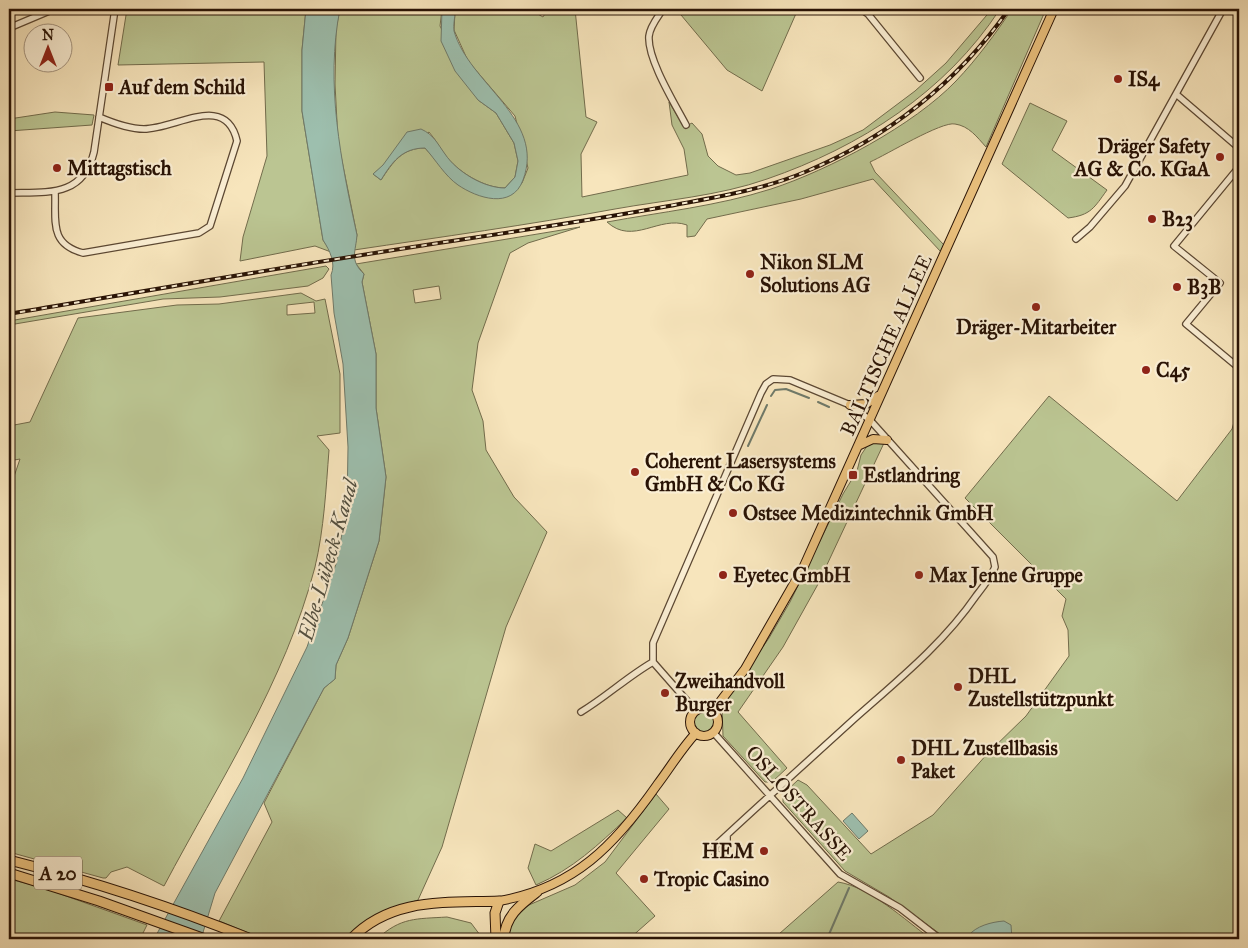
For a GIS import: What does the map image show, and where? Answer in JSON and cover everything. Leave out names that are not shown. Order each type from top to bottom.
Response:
[{"type":"highway","name":"A 20","points":[[9,860],[106,887],[180,911],[251,939]]},
{"type":"highway","name":"A 20","points":[[9,873],[99,901],[205,939]]},
{"type":"highway","points":[[504,939],[505,929],[510,916],[537,892]]},
{"type":"highway","points":[[351,939],[378,918],[412,906],[444,902],[499,900],[495,913],[496,939]]},
{"type":"main road","name":"BALTISCHE ALLEE","points":[[713,711],[744,669],[777,617],[804,566],[1054,9]]},
{"type":"main road","points":[[850,405],[872,402],[883,391]]},
{"type":"main road","points":[[858,446],[873,439],[887,440]]},
{"type":"main road","points":[[705,708],[713,711],[718,722],[713,732],[704,736],[696,734],[690,724],[692,715],[696,710],[705,708]]},
{"type":"main road","points":[[499,900],[537,892],[559,882],[592,861],[640,808],[696,734]]},
{"type":"street","points":[[9,28],[54,9]]},
{"type":"street","points":[[9,193],[55,192],[69,187],[86,173],[93,154],[116,9]]},
{"type":"street","points":[[663,9],[651,28],[650,48],[666,88],[686,125]]},
{"type":"street","points":[[861,9],[868,14],[920,78]]},
{"type":"street","points":[[1076,239],[1090,227],[1125,186],[1223,9]]},
{"type":"street","points":[[1176,94],[1239,148]]},
{"type":"street","points":[[55,192],[56,232],[63,244],[71,250],[83,252],[199,233],[210,226],[236,141],[234,131],[228,122],[218,116],[204,115],[159,128],[144,129],[126,127],[99,117]]},
{"type":"street","points":[[1239,166],[1174,246],[1220,283],[1186,324],[1237,366],[1239,359]]},
{"type":"street","points":[[696,710],[653,662],[652,643],[766,384],[773,379],[790,380],[850,405],[870,420],[993,557],[995,567],[964,614],[934,647],[727,835]]},
{"type":"street","points":[[581,712],[607,696],[633,674],[653,662]]},
{"type":"street","name":"OSLOSTRASSE","points":[[713,732],[840,874],[900,908],[940,939]]},
{"type":"green space","points":[[514,8],[543,17],[548,9],[575,9],[586,117],[597,122],[581,154],[582,197],[688,175],[684,149],[672,125],[669,102],[684,127],[692,123],[702,134],[708,156],[718,166],[736,175],[750,173],[830,145],[863,130],[915,91],[946,63],[992,9],[1000,9],[978,39],[954,66],[927,91],[898,113],[835,151],[767,179],[730,190],[692,197],[517,226],[354,250],[357,235],[338,141],[335,84],[336,28],[340,9],[442,9],[440,26],[478,100],[496,113],[514,143],[518,161],[515,177],[505,188],[489,185],[472,178],[450,161],[429,132],[373,174],[381,180],[394,162],[404,153],[410,150],[425,148],[457,184],[512,194],[522,183],[528,168],[515,116],[468,61],[454,30],[455,12],[461,9]]},
{"type":"green space","points":[[127,9],[306,9],[302,50],[302,111],[323,240],[331,252],[315,246],[240,261],[243,237],[267,156],[264,62],[118,65]]},
{"type":"green space","points":[[676,9],[798,9],[762,91],[727,70]]},
{"type":"green space","points":[[1012,9],[1046,9],[986,147],[972,132],[964,127],[948,124],[870,162],[875,172],[944,245],[941,252],[873,179],[801,199],[707,219],[695,236],[687,237],[687,225],[677,223],[627,231],[617,229],[607,222],[751,195],[794,181],[844,158],[918,114],[938,97],[971,64],[993,37]]},
{"type":"green space","points":[[1030,103],[1067,121],[1052,150],[1107,190],[1087,213],[1068,218],[1002,164]]},
{"type":"green space","points":[[55,112],[94,115],[92,125],[9,131],[9,119]]},
{"type":"green space","points":[[580,227],[528,243],[510,253],[478,343],[472,390],[483,421],[486,450],[514,497],[547,532],[506,627],[442,847],[418,900],[387,910],[345,939],[264,939],[219,921],[272,822],[264,803],[324,688],[335,679],[336,665],[348,638],[379,541],[386,477],[376,408],[376,354],[362,282],[364,274],[356,264]],"holes":[[[439,286],[441,299],[415,303],[413,290]]]},
{"type":"green space","points":[[326,266],[329,269],[323,278],[308,286],[220,297],[163,299],[9,325],[9,321]]},
{"type":"green space","points":[[301,293],[316,301],[325,299],[340,374],[340,433],[317,436],[329,450],[321,538],[315,567],[302,609],[286,651],[249,731],[164,886],[127,867],[111,872],[106,878],[103,878],[9,852],[9,491],[20,459],[9,461],[9,426],[30,422],[78,318],[177,305],[219,304]],"holes":[[[314,302],[315,313],[287,315],[287,305]]]},
{"type":"green space","points":[[1049,396],[1177,501],[1232,429],[1239,405],[1239,906],[1237,909],[1239,911],[1239,939],[947,939],[889,897],[845,871],[783,802],[783,794],[798,780],[807,785],[871,854],[933,815],[988,753],[1026,716],[1069,656],[1068,630],[1062,616],[1066,599],[965,498]]},
{"type":"green space","points":[[875,441],[884,443],[817,586],[783,647],[738,712],[787,768],[772,782],[765,782],[723,736],[722,706],[769,638],[790,602],[843,494],[857,471],[861,455],[869,443]]},
{"type":"green space","points":[[704,710],[712,713],[715,721],[712,729],[704,732],[696,729],[693,721],[696,713]]},
{"type":"green space","points":[[656,794],[669,809],[616,873],[655,916],[629,939],[509,939],[508,928],[522,908],[575,885],[605,862]]},
{"type":"green space","points":[[618,810],[627,818],[606,838],[562,872],[536,885],[528,868],[535,844],[551,851]]},
{"type":"green space","points":[[9,879],[41,887],[147,925],[140,939],[9,939]]},
{"type":"green space","points":[[838,882],[850,885],[875,897],[931,939],[781,939],[779,934]]},
{"type":"green space","points":[[447,917],[471,923],[483,939],[377,939],[402,923],[418,919]]},
{"type":"shaded area","points":[[306,9],[340,9],[334,66],[337,122],[345,179],[357,235],[354,255],[356,264],[364,274],[362,282],[376,354],[376,408],[386,477],[379,541],[348,638],[336,665],[335,679],[324,688],[215,893],[201,939],[154,939],[243,778],[307,647],[336,564],[347,508],[348,447],[343,364],[334,313],[331,275],[333,262],[323,240],[302,111],[302,50]]},
{"type":"shaded area","points":[[442,9],[461,9],[455,12],[454,31],[462,50],[474,68],[503,102],[524,138],[527,158],[523,180],[518,189],[511,195],[503,198],[484,197],[458,185],[444,172],[425,148],[410,150],[404,153],[389,167],[381,180],[373,174],[383,165],[407,132],[421,129],[432,137],[456,167],[472,178],[488,185],[505,188],[515,177],[518,161],[514,143],[496,113],[478,100],[455,71],[441,41]]},
{"type":"shaded area","points":[[852,813],[868,831],[859,839],[843,821]]},
{"type":"shaded area","points":[[1004,921],[1011,925],[1012,939],[972,939],[968,936],[984,925]]},
{"type":"waterway","points":[[771,396],[775,390],[786,389],[809,398]]},
{"type":"waterway","points":[[818,402],[829,407]]},
{"type":"waterway","points":[[748,446],[767,405]]},
{"type":"waterway","points":[[827,939],[849,888]]},
{"type":"railway","points":[[9,314],[298,265],[620,215],[721,196],[772,184],[835,158],[892,125],[944,84],[989,36],[1009,9]]},
{"type":"place","name":"IS4","points":[[1118,79]]},
{"type":"place","name":"Auf dem Schild","points":[[109,87]]},
{"type":"place","name":"Dräger Safety AG & Co. KGaA","points":[[1220,157]]},
{"type":"place","name":"Mittagstisch","points":[[57,168]]},
{"type":"place","name":"B23","points":[[1152,219]]},
{"type":"place","name":"Nikon SLM Solutions AG","points":[[750,274]]},
{"type":"place","name":"B3B","points":[[1177,287]]},
{"type":"place","name":"Dräger-Mitarbeiter","points":[[1036,307]]},
{"type":"place","name":"C45","points":[[1146,370]]},
{"type":"place","name":"Coherent Lasersystems GmbH & Co KG","points":[[635,472]]},
{"type":"place","name":"Estlandring","points":[[853,475]]},
{"type":"place","name":"Ostsee Medizintechnik GmbH","points":[[733,513]]},
{"type":"place","name":"Eyetec GmbH","points":[[723,575]]},
{"type":"place","name":"Max Jenne Gruppe","points":[[919,575]]},
{"type":"place","name":"DHL Zustellstützpunkt","points":[[958,687]]},
{"type":"place","name":"Zweihandvoll Burger","points":[[665,693]]},
{"type":"place","name":"DHL Zustellbasis Paket","points":[[901,760]]},
{"type":"place","name":"HEM","points":[[764,851]]},
{"type":"place","name":"Tropic Casino","points":[[644,879]]},
{"type":"water label","name":"Elbe-Lübeck-Kanal","points":[[328,560]]}]
